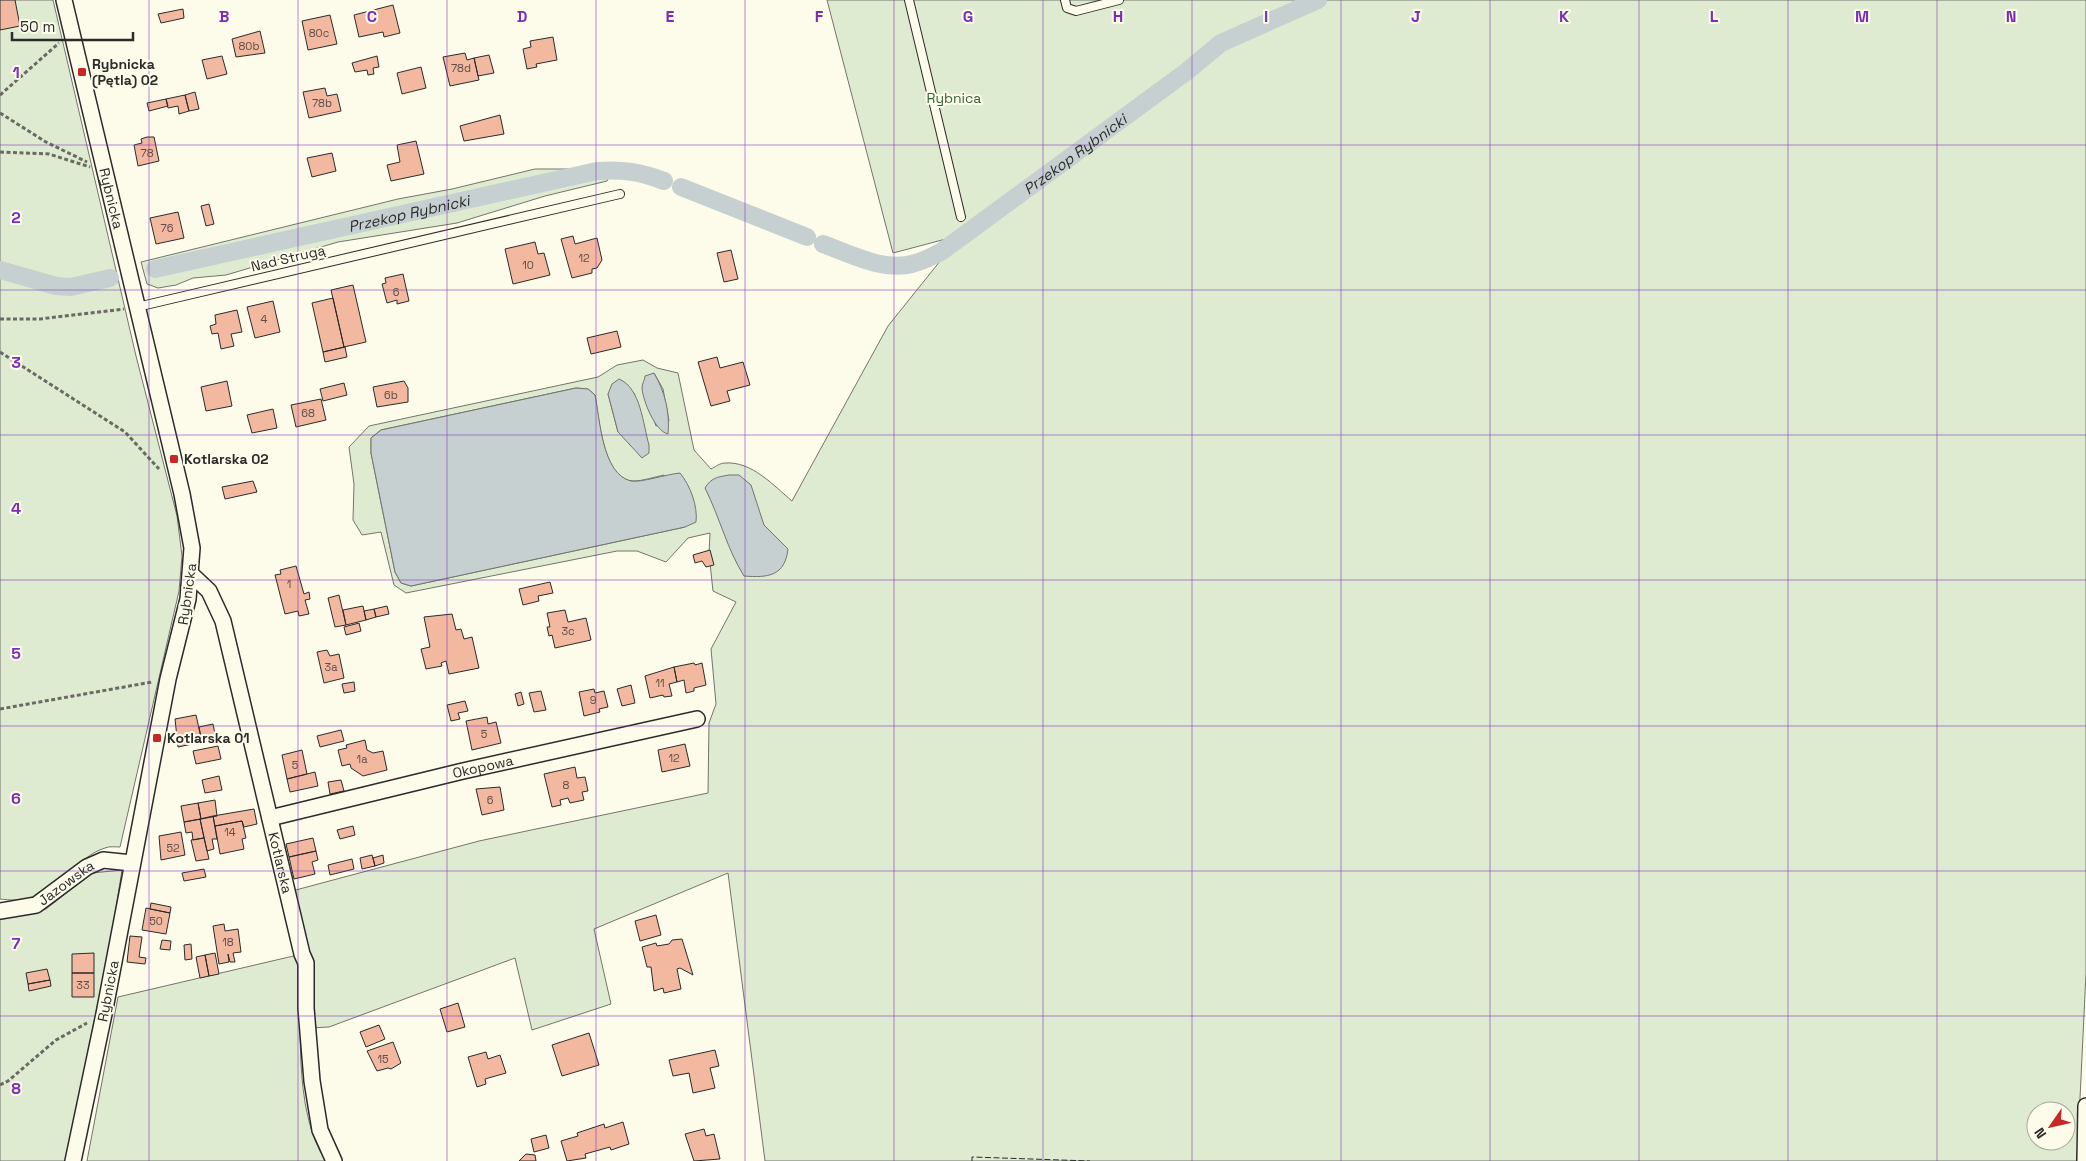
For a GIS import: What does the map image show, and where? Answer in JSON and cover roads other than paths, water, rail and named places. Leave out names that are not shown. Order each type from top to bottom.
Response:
[{"type":"street","name":"Rybnicka","points":[[64,0],[189,525],[192,576],[182,627],[168,679],[104,1014],[73,1161]]},
{"type":"street","name":"Kotlarska","points":[[192,576],[209,591],[223,620],[302,954],[306,963],[309,1064],[320,1130],[334,1161]]},
{"type":"street","name":"Okopowa","points":[[270,818],[463,771],[697,720]]},
{"type":"street","name":"Jazowska","points":[[0,911],[36,905],[87,867],[104,860],[132,863]]},
{"type":"street","points":[[2085,1161],[2086,1106]]},
{"type":"lane","points":[[909,0],[961,217]]},
{"type":"lane","points":[[1065,0],[1067,8],[1076,11],[1119,0]]},
{"type":"lane","name":"Nad Strugą","points":[[137,307],[620,194]]},
{"type":"waterway","name":"Przekop Rybnicki","points":[[823,244],[868,261],[892,266],[925,260],[941,252],[1186,72],[1221,43],[1318,0]]},
{"type":"waterway","name":"Przekop Rybnicki","points":[[155,269],[597,171],[615,170],[631,172],[664,181]]},
{"type":"waterway","name":"Przekop Rybnicki","points":[[681,187],[807,237]]},
{"type":"waterway","name":"Przekop Rybnicki","points":[[0,270],[56,286],[71,287],[110,278]]},
{"type":"place","name":"Rybnicka (Pętla) 02","points":[[82,72]]},
{"type":"place","name":"Kotlarska 02","points":[[174,459]]},
{"type":"place","name":"Kotlarska 01","points":[[157,738]]},
{"type":"park label","name":"Rybnica","points":[[954,98]]}]
